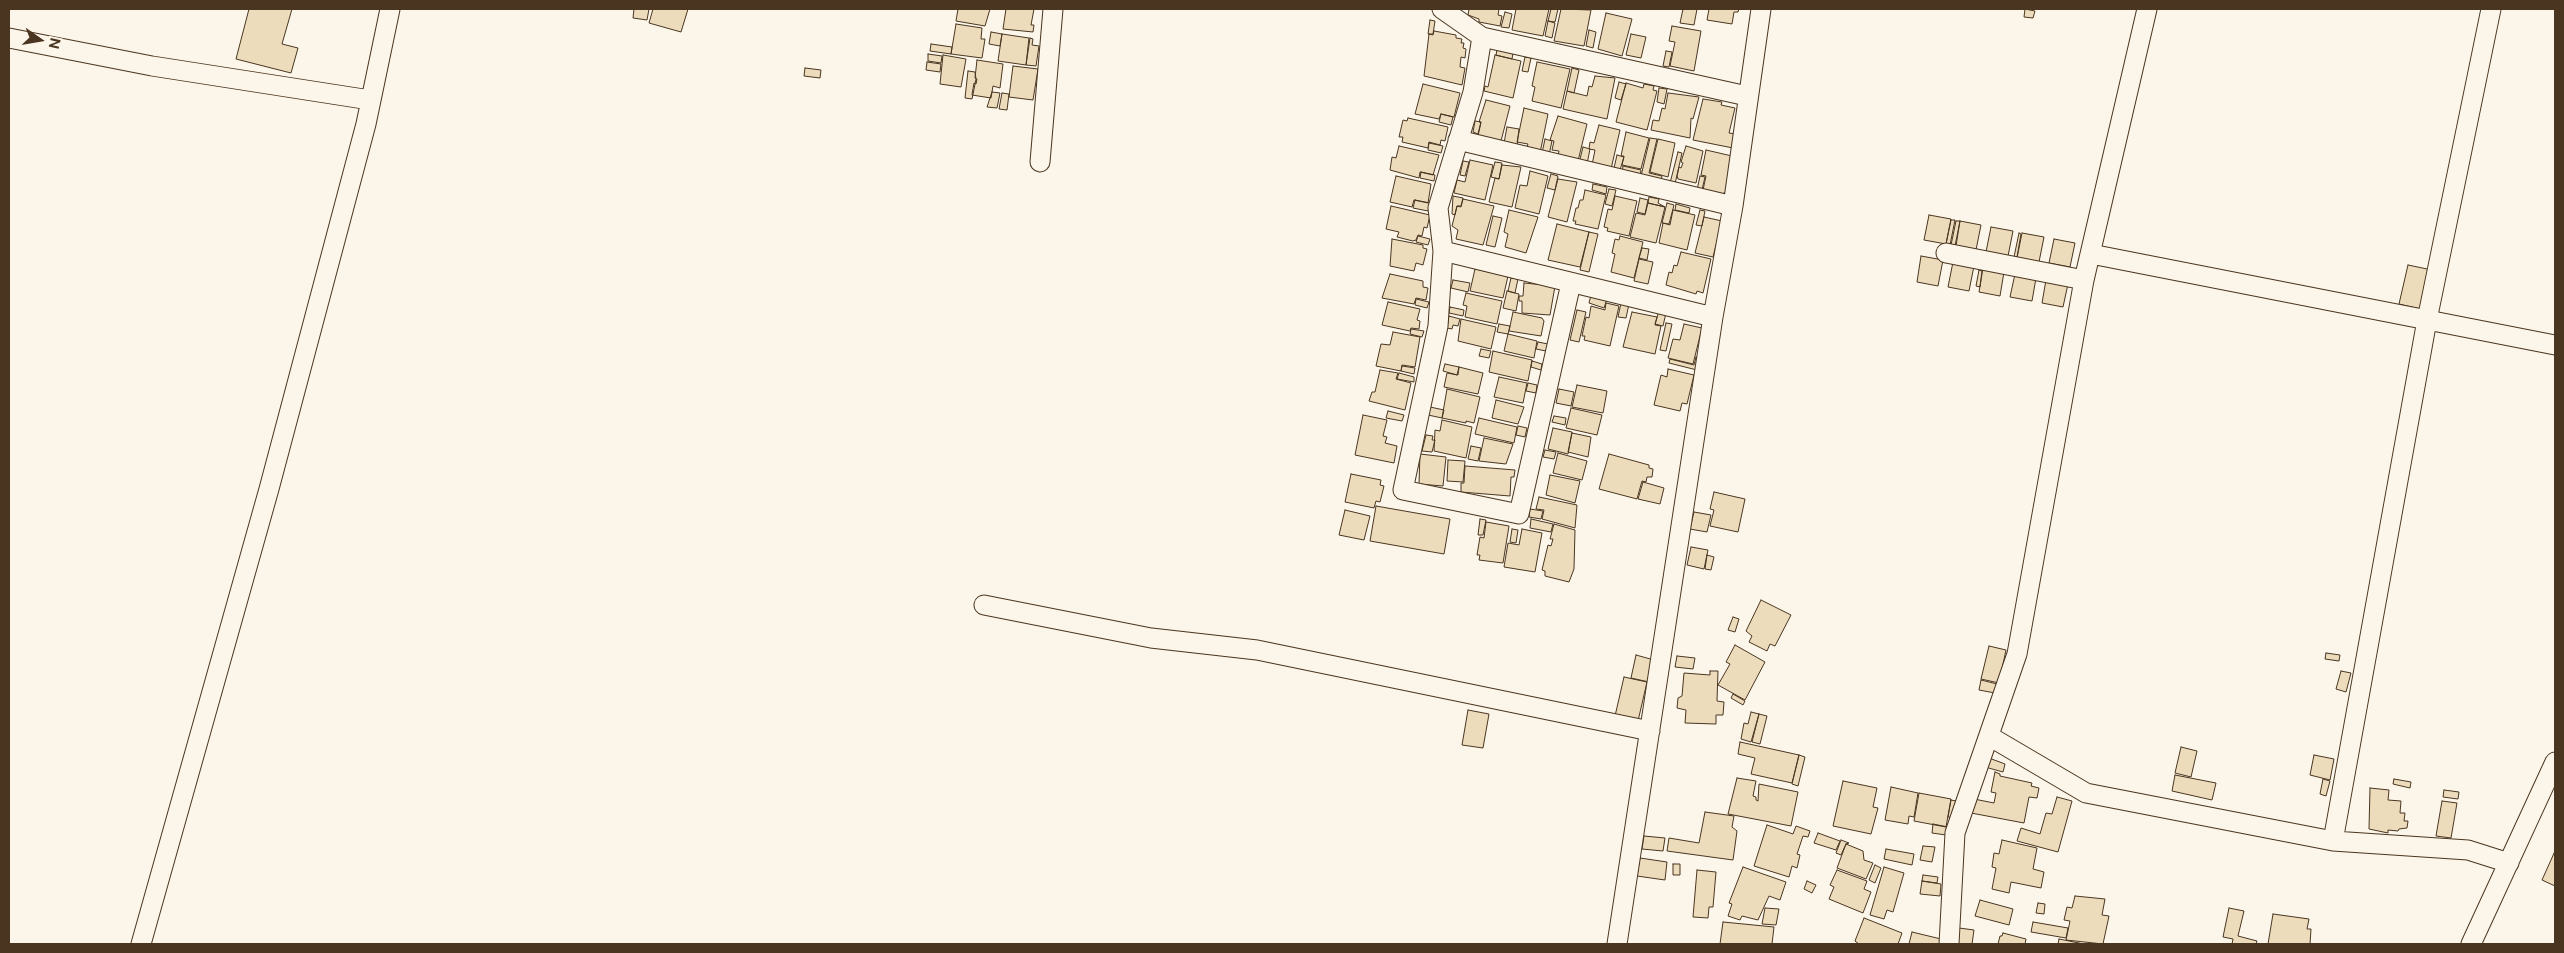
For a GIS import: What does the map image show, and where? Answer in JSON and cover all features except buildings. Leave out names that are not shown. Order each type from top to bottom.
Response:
[{"type":"street","points":[[141,944],[269,489],[370,100],[390,9]]},
{"type":"street","points":[[1040,162],[1054,9]]},
{"type":"street","points":[[1442,9],[1482,37],[1747,96]]},
{"type":"street","points":[[1617,944],[1713,317],[1733,206],[1760,9]]},
{"type":"street","points":[[1949,944],[1956,833],[2017,654],[2084,280],[2147,9]]},
{"type":"street","points":[[2333,841],[2427,320],[2491,9]]},
{"type":"street","points":[[1482,37],[1473,92],[1438,208],[1443,251],[1438,326],[1403,490],[1519,514],[1571,283]]},
{"type":"street","points":[[9,38],[152,66],[370,100]]},
{"type":"street","points":[[1458,140],[1733,206]]},
{"type":"street","points":[[1443,251],[1713,317]]},
{"type":"street","points":[[1946,253],[2084,280]]},
{"type":"street","points":[[2091,254],[2555,345]]},
{"type":"street","points":[[984,605],[1151,638],[1257,650],[1650,731]]},
{"type":"street","points":[[1989,736],[2086,793],[2333,841],[2468,850],[2509,863]]},
{"type":"street","points":[[2471,944],[2555,762]]}]
